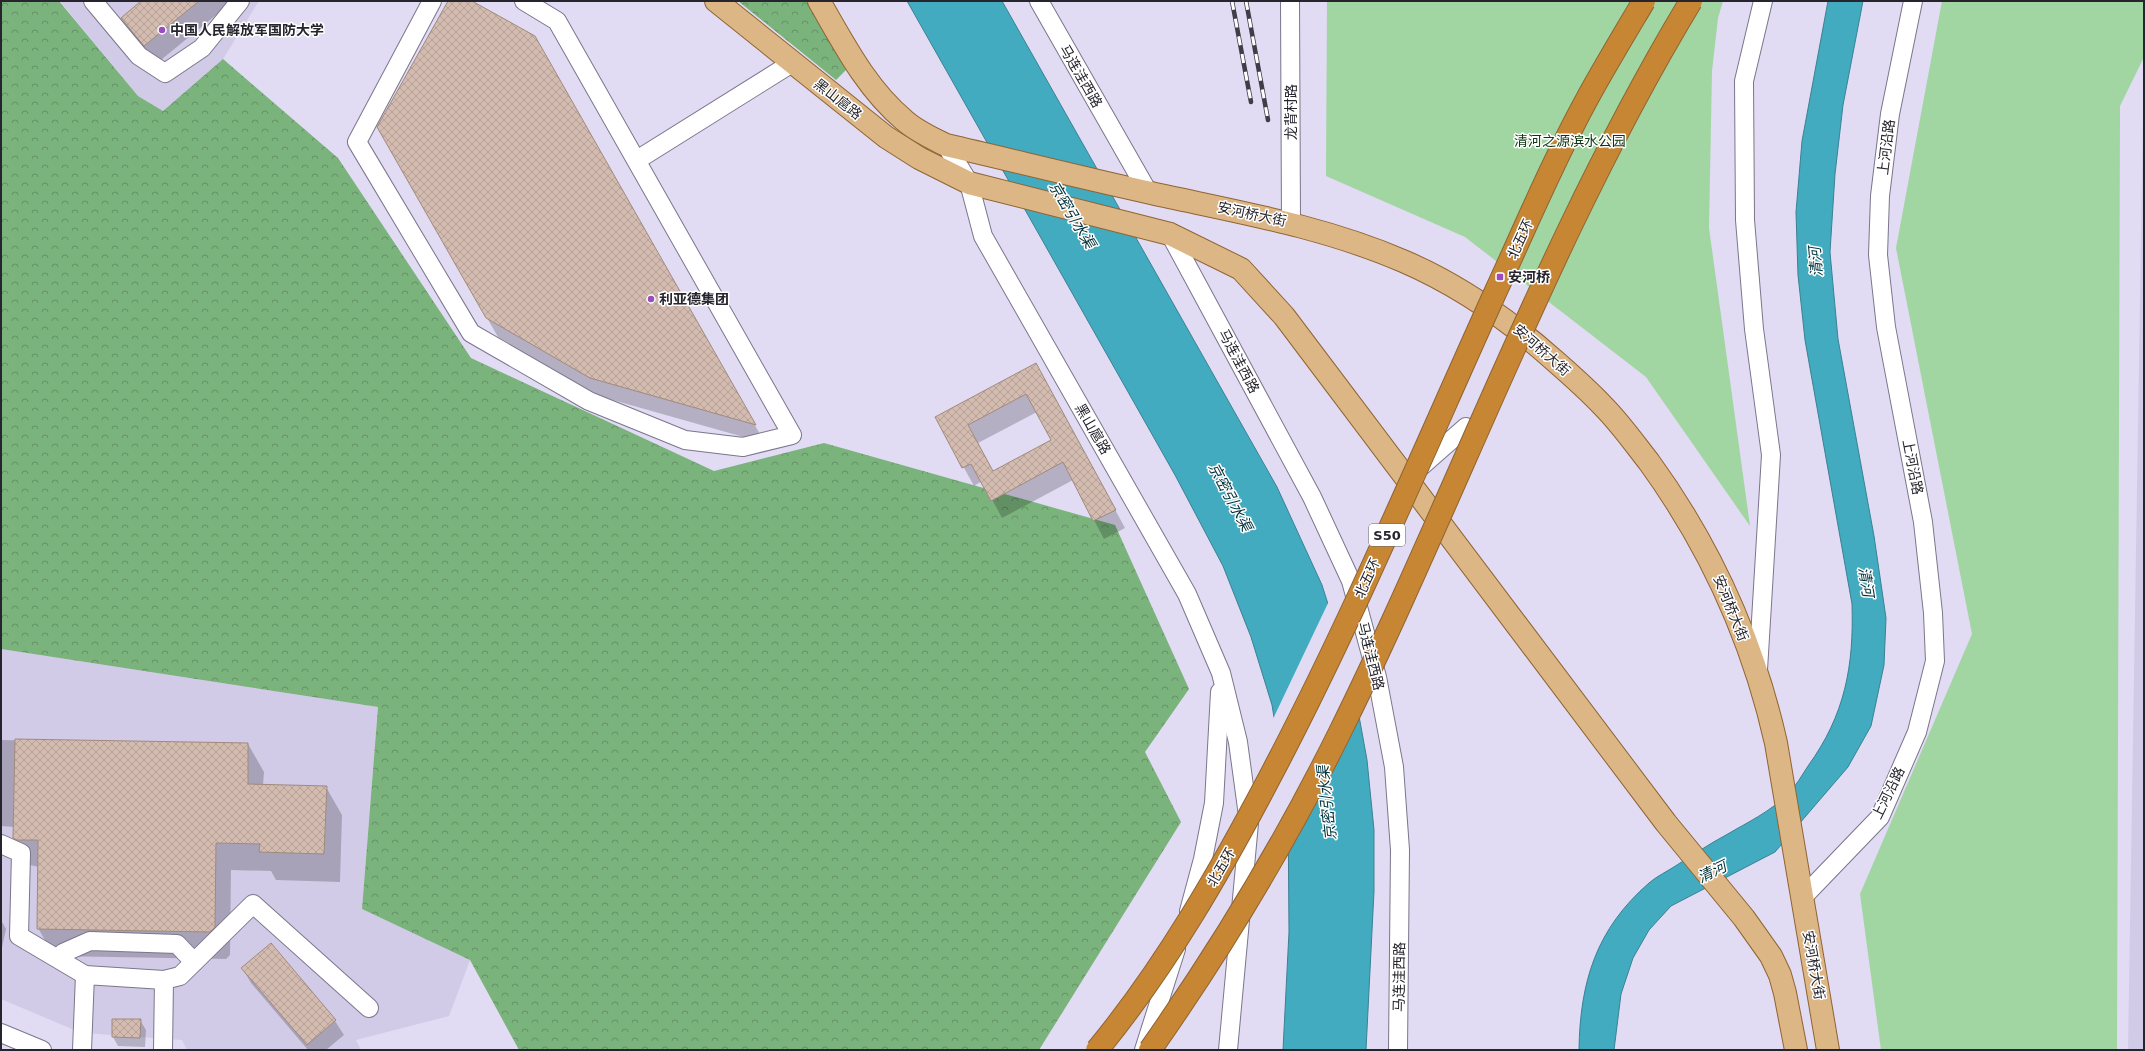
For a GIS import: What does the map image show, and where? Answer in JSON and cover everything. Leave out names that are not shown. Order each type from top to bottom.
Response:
[{"type":"highway","name":"北五环","points":[[1097,1050],[1150,980],[1193,915],[1238,839],[1303,714],[1386,538],[1528,221],[1586,101],[1644,1]]},
{"type":"highway","name":"S50","points":[[1150,1050],[1225,941],[1275,857],[1335,741],[1419,561],[1501,373],[1565,237],[1658,55],[1691,1]]},
{"type":"main road","name":"黑山扈路","points":[[716,1],[792,63],[886,136],[919,158],[969,183],[1170,234]]},
{"type":"main road","name":"黑山扈路","points":[[819,1],[853,60],[880,97],[905,121],[946,145],[1113,183]]},
{"type":"main road","name":"安河桥大街","points":[[1113,183],[1291,223],[1336,236],[1403,261],[1476,300],[1506,320],[1580,384],[1605,408],[1634,442],[1675,499],[1719,576],[1757,675],[1768,709],[1776,743],[1828,1050]]},
{"type":"main road","points":[[1170,234],[1241,269],[1284,316],[1666,823],[1744,918],[1771,956],[1780,974],[1796,1050]]},
{"type":"street","points":[[97,2],[138,56],[165,74],[202,48],[240,1]]},
{"type":"street","points":[[432,1],[357,142],[471,333],[589,401],[685,440],[743,447],[792,435],[557,21],[524,1]]},
{"type":"street","name":"马连洼西路","points":[[1039,1],[1148,192]]},
{"type":"street","name":"龙背村路","points":[[1290,1],[1291,223]]},
{"type":"street","points":[[1757,675],[1771,455],[1754,330],[1745,220],[1744,81],[1763,1]]},
{"type":"street","name":"上河沿路","points":[[1801,888],[1880,817],[1916,732],[1935,661],[1933,613],[1923,522],[1886,327],[1878,255],[1880,196],[1890,114],[1913,1]]},
{"type":"street","points":[[636,160],[792,63]]},
{"type":"street","points":[[946,145],[969,183]]},
{"type":"street","name":"黑山扈路","points":[[969,183],[983,236],[1187,594],[1221,673],[1238,742],[1249,823],[1228,1050]]},
{"type":"street","name":"马连洼西路","points":[[1170,234],[1312,497],[1351,581],[1378,677],[1394,767],[1400,850],[1398,1050]]},
{"type":"street","points":[[1406,479],[1466,428]]},
{"type":"street","points":[[1144,1050],[1156,1008],[1188,916],[1203,859],[1214,803],[1221,673]]},
{"type":"street","points":[[1,844],[21,852],[20,936],[85,975],[164,980],[180,976],[253,904],[369,1008]]},
{"type":"street","points":[[58,958],[63,953],[90,941],[177,944],[194,962]]},
{"type":"street","points":[[82,1050],[85,975]]},
{"type":"street","points":[[163,1050],[164,980]]},
{"type":"street","points":[[1,1033],[42,1050]]},
{"type":"shaded area","name":"中国人民解放军国防大学","points":[[60,1],[259,1],[223,59],[163,111],[138,96]]},
{"type":"shaded area","points":[[2144,112],[2144,1050],[2128,1050],[2143,115]]},
{"type":"shaded area","points":[[1,649],[378,707],[362,909],[470,960],[449,1016],[356,1040],[361,1050],[187,1050],[182,1040],[85,1033],[1,999]]},
{"type":"green space","points":[[1,1],[59,1],[138,96],[163,111],[223,59],[338,158],[471,358],[714,471],[824,443],[1115,525],[1189,689],[1145,752],[1181,822],[1039,1050],[519,1050],[470,960],[362,909],[378,707],[1,649]]},
{"type":"green space","points":[[738,1],[809,1],[846,70],[836,80]]},
{"type":"green space","name":"清河之源滨水公园","points":[[1327,1],[1723,1],[1718,18],[1712,71],[1709,228],[1750,526],[1646,377],[1465,237],[1326,176]]},
{"type":"green space","points":[[1942,1],[2144,1],[2144,57],[2120,106],[2117,1050],[1881,1050],[1860,894],[1972,634],[1896,248]]},
{"type":"water","name":"京密引水渠","points":[[907,1],[1002,1],[1277,487],[1322,585],[1353,683],[1367,760],[1374,830],[1374,891],[1366,1050],[1283,1050],[1289,932],[1288,802],[1272,705],[1251,637],[1223,566],[1175,475]]},
{"type":"water","name":"清河","points":[[1828,1],[1863,1],[1843,105],[1835,174],[1830,252],[1838,339],[1874,536],[1886,618],[1884,665],[1871,726],[1848,767],[1775,852],[1671,906],[1649,930],[1633,958],[1621,994],[1614,1050],[1579,1050],[1580,1025],[1588,979],[1594,958],[1616,919],[1652,880],[1767,811],[1789,793],[1797,784],[1821,747],[1839,709],[1845,689],[1851,648],[1852,604],[1805,340],[1798,275],[1796,212],[1802,141]]},
{"type":"pier","points":[[1329,601],[1355,682],[1287,850],[1286,802],[1272,721]]},
{"type":"building","points":[[141,1],[199,1],[144,46],[121,18]]},
{"type":"building","points":[[448,1],[472,1],[535,36],[756,425],[590,378],[486,318],[377,127]]},
{"type":"building","points":[[1036,363],[1116,510],[1093,521],[1063,462],[991,501],[971,464],[962,468],[935,417]],"holes":[[[1026,394],[1051,440],[993,471],[968,425]]]},
{"type":"building","points":[[15,739],[248,743],[248,784],[327,786],[324,854],[259,852],[260,844],[216,843],[215,927],[210,932],[37,929],[38,840],[17,840],[13,838]]},
{"type":"building","points":[[271,943],[336,1020],[307,1045],[241,968]]},
{"type":"building","points":[[112,1019],[141,1019],[140,1038],[112,1037]]},
{"type":"railway","points":[[1232,1],[1251,102]]},
{"type":"railway","points":[[1246,1],[1268,120]]},
{"type":"place","name":"中国人民解放军国防大学","points":[[162,30]]},
{"type":"place","name":"安河桥","points":[[1500,277]]},
{"type":"place","name":"利亚德集团","points":[[651,299]]}]
